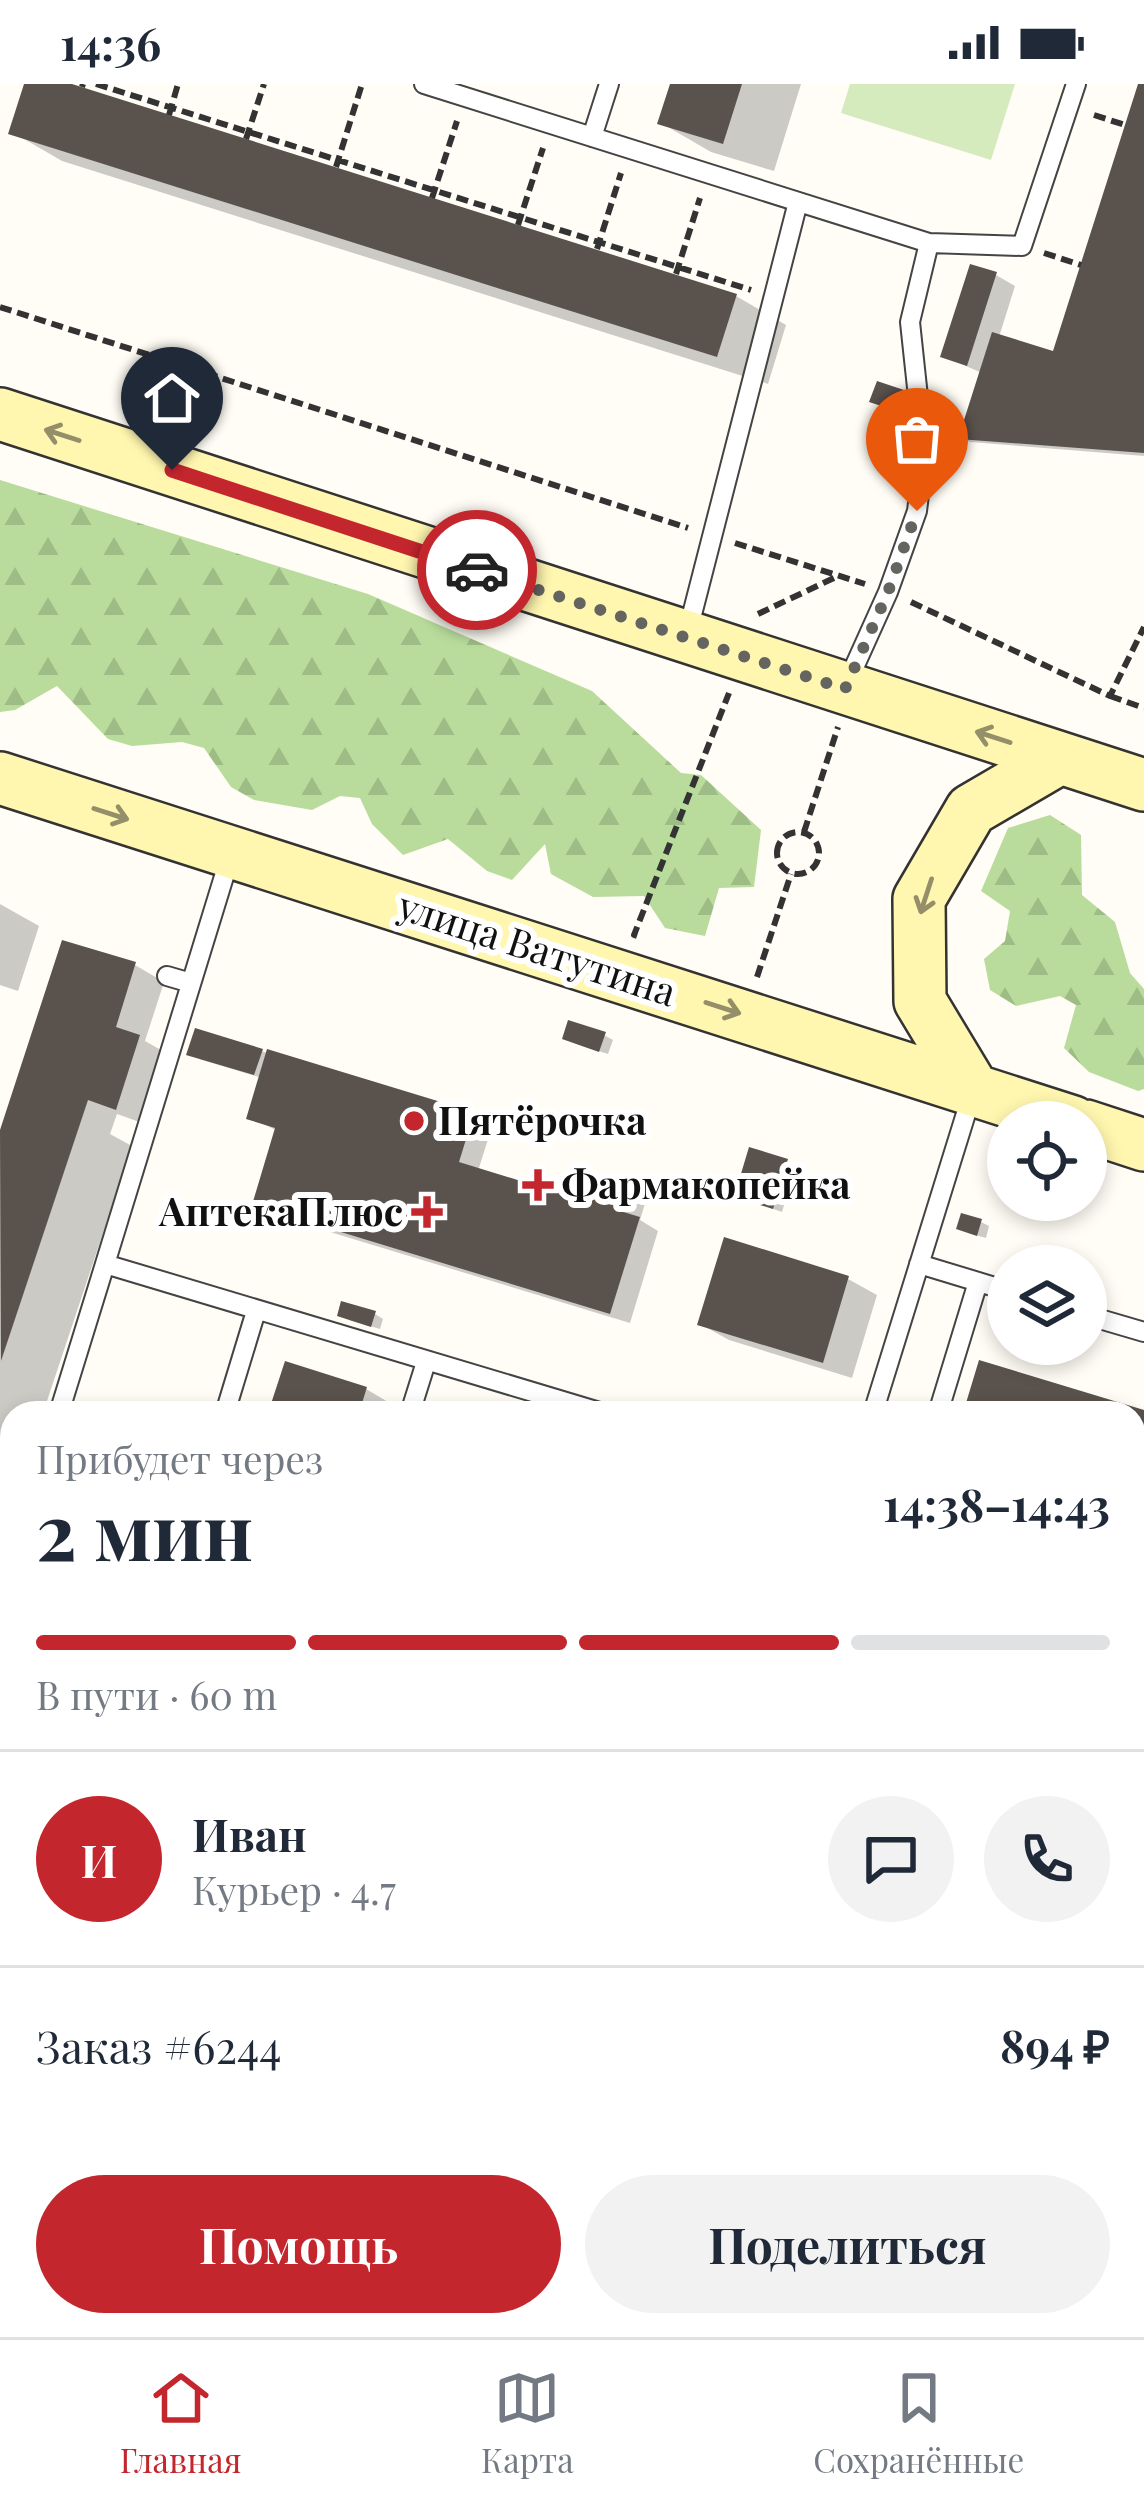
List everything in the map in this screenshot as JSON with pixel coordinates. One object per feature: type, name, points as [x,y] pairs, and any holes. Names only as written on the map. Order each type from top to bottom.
[{"type":"main road","points":[[0,414],[686,638],[843,704],[1060,758],[1144,785]]},
{"type":"main road","points":[[973,1089],[920,1001],[920,898],[970,809],[1060,758]]},
{"type":"main road","name":"улица Ватутина","points":[[0,778],[1009,1101]]},
{"type":"main road","points":[[1107,1133],[1144,1145]]},
{"type":"lane","points":[[424,84],[929,243],[1022,246],[1076,84]]},
{"type":"lane","points":[[592,137],[609,84]]},
{"type":"lane","points":[[686,638],[798,202]]},
{"type":"lane","points":[[843,704],[917,511],[924,453],[910,322],[929,243]]},
{"type":"lane","points":[[63,1401],[231,852]]},
{"type":"lane","points":[[167,976],[191,983]]},
{"type":"lane","points":[[877,1401],[973,1089]]},
{"type":"lane","points":[[105,1264],[561,1401]]},
{"type":"lane","points":[[919,1264],[987,1285]]},
{"type":"lane","points":[[942,1401],[978,1282]]},
{"type":"lane","points":[[229,1401],[256,1311]]},
{"type":"lane","points":[[1107,1321],[1144,1332]]},
{"type":"lane","points":[[414,1401],[426,1362]]},
{"type":"path","points":[[96,84],[247,136],[773,297]]},
{"type":"path","points":[[170,111],[178,84]]},
{"type":"path","points":[[247,136],[264,84]]},
{"type":"path","points":[[337,164],[362,84]]},
{"type":"path","points":[[434,194],[464,97]]},
{"type":"path","points":[[519,221],[550,124]]},
{"type":"path","points":[[598,246],[629,148]]},
{"type":"path","points":[[677,271],[708,173]]},
{"type":"path","points":[[1022,246],[1081,265]]},
{"type":"path","points":[[0,308],[888,592],[1144,708]]},
{"type":"path","points":[[758,614],[839,576]]},
{"type":"path","points":[[1110,696],[1144,627]]},
{"type":"path","points":[[634,935],[733,684]]},
{"type":"path","points":[[804,832],[843,704]]},
{"type":"path","points":[[804,832],[817,842],[818,859],[808,872],[791,874],[778,863],[777,847],[788,834],[804,832]]},
{"type":"path","points":[[760,978],[791,874]]},
{"type":"green space","points":[[850,84],[1015,84],[991,160],[841,113]]},
{"type":"green space","points":[[0,480],[368,594],[592,691],[681,773],[701,775],[761,830],[754,887],[719,888],[705,936],[665,928],[644,896],[593,897],[551,874],[545,844],[512,880],[487,871],[448,839],[403,855],[372,824],[360,798],[340,796],[312,810],[254,800],[231,787],[204,748],[182,742],[132,746],[108,739],[57,686],[15,710],[0,712]]},
{"type":"green space","points":[[1050,815],[1081,835],[1082,895],[1115,922],[1130,973],[1144,989],[1144,1089],[1138,1091],[1089,1072],[1064,1048],[1076,1005],[1060,996],[1016,1006],[990,990],[984,959],[1005,941],[1010,911],[981,891],[1008,828]]},
{"type":"building","points":[[24,84],[72,84],[737,294],[717,357],[8,134]]},
{"type":"building","points":[[670,84],[742,84],[723,144],[657,124]]},
{"type":"building","points":[[1138,84],[1144,84],[1144,453],[958,439],[992,332],[1053,351]]},
{"type":"building","points":[[970,264],[997,272],[967,366],[940,357]]},
{"type":"building","points":[[877,381],[904,390],[897,411],[869,402]]},
{"type":"building","points":[[62,940],[136,962],[116,1027],[140,1035],[116,1110],[88,1100],[1,1361],[0,1130]]},
{"type":"building","points":[[568,1020],[606,1032],[599,1052],[562,1039]]},
{"type":"building","points":[[195,1028],[263,1049],[254,1075],[186,1055]]},
{"type":"building","points":[[267,1049],[454,1106],[451,1116],[471,1123],[459,1162],[576,1198],[585,1170],[629,1183],[620,1211],[640,1217],[610,1314],[252,1205],[275,1128],[246,1119]]},
{"type":"building","points":[[749,1147],[788,1159],[773,1209],[734,1197]]},
{"type":"building","points":[[961,1213],[982,1219],[977,1236],[956,1229]]},
{"type":"building","points":[[724,1237],[849,1276],[823,1363],[697,1325]]},
{"type":"building","points":[[341,1301],[376,1311],[371,1327],[337,1316]]},
{"type":"building","points":[[979,1360],[1114,1401],[967,1401]]},
{"type":"building","points":[[285,1361],[367,1387],[363,1401],[272,1401]]},
{"type":"way so far","points":[[477,570],[845,689],[917,511]]},
{"type":"place","name":"Пятёрочка","points":[[414,1121]]},
{"type":"place","name":"Фармакопейка","points":[[538,1185]]},
{"type":"place","name":"АптекаПлюс","points":[[427,1212]]},
{"type":"route","points":[[172,470],[477,570]]}]
